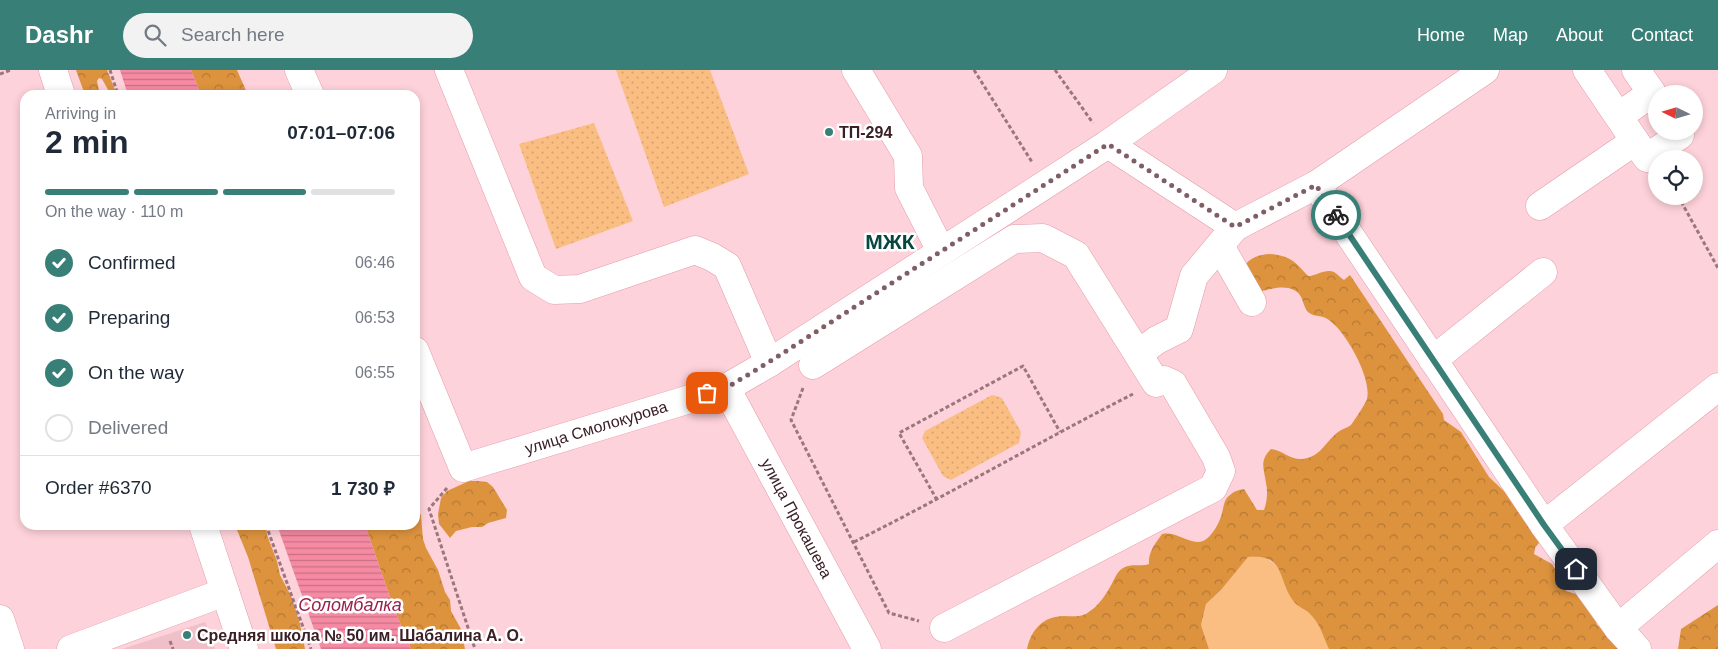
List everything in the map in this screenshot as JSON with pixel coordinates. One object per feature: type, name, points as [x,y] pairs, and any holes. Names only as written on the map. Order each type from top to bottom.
[{"type":"street","points":[[53,70],[59,90]]},
{"type":"street","points":[[299,70],[308,90]]},
{"type":"street","points":[[449,70],[533,277],[554,290],[580,288],[695,250],[727,266],[769,362]]},
{"type":"street","points":[[856,70],[908,156],[909,188],[941,251]]},
{"type":"street","points":[[1138,354],[1157,340],[1178,329],[1194,276],[1228,236],[1316,185],[1485,70]]},
{"type":"street","points":[[1587,70],[1647,158],[1673,140]]},
{"type":"street","points":[[1636,70],[1648,88]]},
{"type":"street","name":"улица Смолокурова","points":[[463,468],[726,388],[1108,144],[1206,72]]},
{"type":"street","points":[[1619,116],[1648,100]]},
{"type":"street","points":[[1540,206],[1635,141]]},
{"type":"street","points":[[1108,144],[1228,236],[1252,302]]},
{"type":"street","points":[[1316,185],[1544,525],[1618,628],[1637,649]]},
{"type":"street","points":[[813,365],[1014,239],[1043,238],[1076,254],[1156,383],[1164,380],[1173,384],[1216,457],[1221,471],[1214,488],[944,628]]},
{"type":"street","points":[[1433,360],[1542,272]]},
{"type":"street","points":[[420,363],[463,468]]},
{"type":"street","points":[[1544,525],[1718,387]]},
{"type":"street","name":"улица Прокашева","points":[[726,388],[867,649]]},
{"type":"street","points":[[205,530],[244,649]]},
{"type":"street","points":[[1618,628],[1718,544]]},
{"type":"street","points":[[71,649],[225,592]]},
{"type":"street","points":[[0,618],[10,649]]},
{"type":"path","points":[[0,74],[11,70]]},
{"type":"path","points":[[110,70],[116,90]]},
{"type":"path","points":[[974,70],[1045,184]]},
{"type":"path","points":[[1055,70],[1108,144]]},
{"type":"path","points":[[1683,205],[1718,268]]},
{"type":"path","points":[[813,365],[791,420],[889,613],[944,628]]},
{"type":"path","points":[[937,500],[899,433],[1023,366],[1060,432]]},
{"type":"path","points":[[854,542],[937,500],[1060,432],[1156,383]]},
{"type":"path","points":[[463,468],[430,509],[475,649]]},
{"type":"path","points":[[268,530],[311,649]]},
{"type":"shaded area","points":[[616,70],[710,70],[749,174],[664,207]]},
{"type":"shaded area","points":[[594,123],[633,221],[556,249],[519,144]]},
{"type":"shaded area","points":[[992,395],[1002,398],[1021,432],[1019,443],[951,480],[943,476],[922,438],[925,431]]},
{"type":"shaded area","points":[[1260,556],[1269,560],[1280,570],[1291,596],[1316,621],[1329,649],[1209,649],[1201,625],[1206,604],[1221,590],[1248,557]]},
{"type":"shaded area","name":"Средняя школа № 50 им. Шабалина А. О.","points":[[205,622],[215,649],[122,649]]},
{"type":"green space","points":[[76,70],[107,70],[115,90],[108,90],[102,79],[99,78],[97,81],[99,90],[83,90]]},
{"type":"green space","points":[[191,70],[237,70],[246,90],[199,90]]},
{"type":"green space","points":[[1269,254],[1292,260],[1308,276],[1331,271],[1344,280],[1350,275],[1443,414],[1444,420],[1461,432],[1489,477],[1525,511],[1545,535],[1535,548],[1534,554],[1552,564],[1562,586],[1566,591],[1579,595],[1594,614],[1597,625],[1634,649],[1329,649],[1316,621],[1308,612],[1298,606],[1289,595],[1275,564],[1260,557],[1248,557],[1221,590],[1206,604],[1201,625],[1209,649],[1027,649],[1035,630],[1044,621],[1050,618],[1084,615],[1101,600],[1121,570],[1129,566],[1149,564],[1151,552],[1162,534],[1173,535],[1193,542],[1203,541],[1212,533],[1217,525],[1226,499],[1233,493],[1244,489],[1257,510],[1264,510],[1267,486],[1264,461],[1267,453],[1271,449],[1298,459],[1315,455],[1333,436],[1351,425],[1362,408],[1367,399],[1366,379],[1350,345],[1336,326],[1327,318],[1308,312],[1300,295],[1289,288],[1253,293],[1244,266],[1255,257]]},
{"type":"green space","points":[[469,481],[487,482],[493,487],[507,510],[506,518],[488,523],[482,527],[472,527],[456,531],[450,538],[439,524],[438,514],[441,498],[447,491]]},
{"type":"green space","points":[[420,514],[423,539],[450,600],[451,611],[461,629],[465,649],[411,649],[393,606],[367,530],[420,530]]},
{"type":"green space","points":[[237,530],[266,530],[280,575],[292,598],[305,649],[276,649],[248,557]]},
{"type":"green space","points":[[1718,605],[1718,649],[1678,649],[1681,629]]},
{"type":"water","points":[[120,70],[191,70],[199,90],[126,90]]},
{"type":"water","name":"Соломбалка","points":[[279,530],[367,530],[393,606],[411,649],[321,649]]},
{"type":"way so far","points":[[707,393],[726,388],[769,362],[1108,144],[1235,227],[1316,185],[1336,215]]},
{"type":"place","name":"ТП-294","points":[[829,132]]},
{"type":"place","name":"Средняя школа № 50 им. Шабалина А. О.","points":[[187,635]]},
{"type":"district","name":"МЖК","points":[[890,242]]},
{"type":"route","points":[[1336,215],[1544,525],[1576,569]]}]
